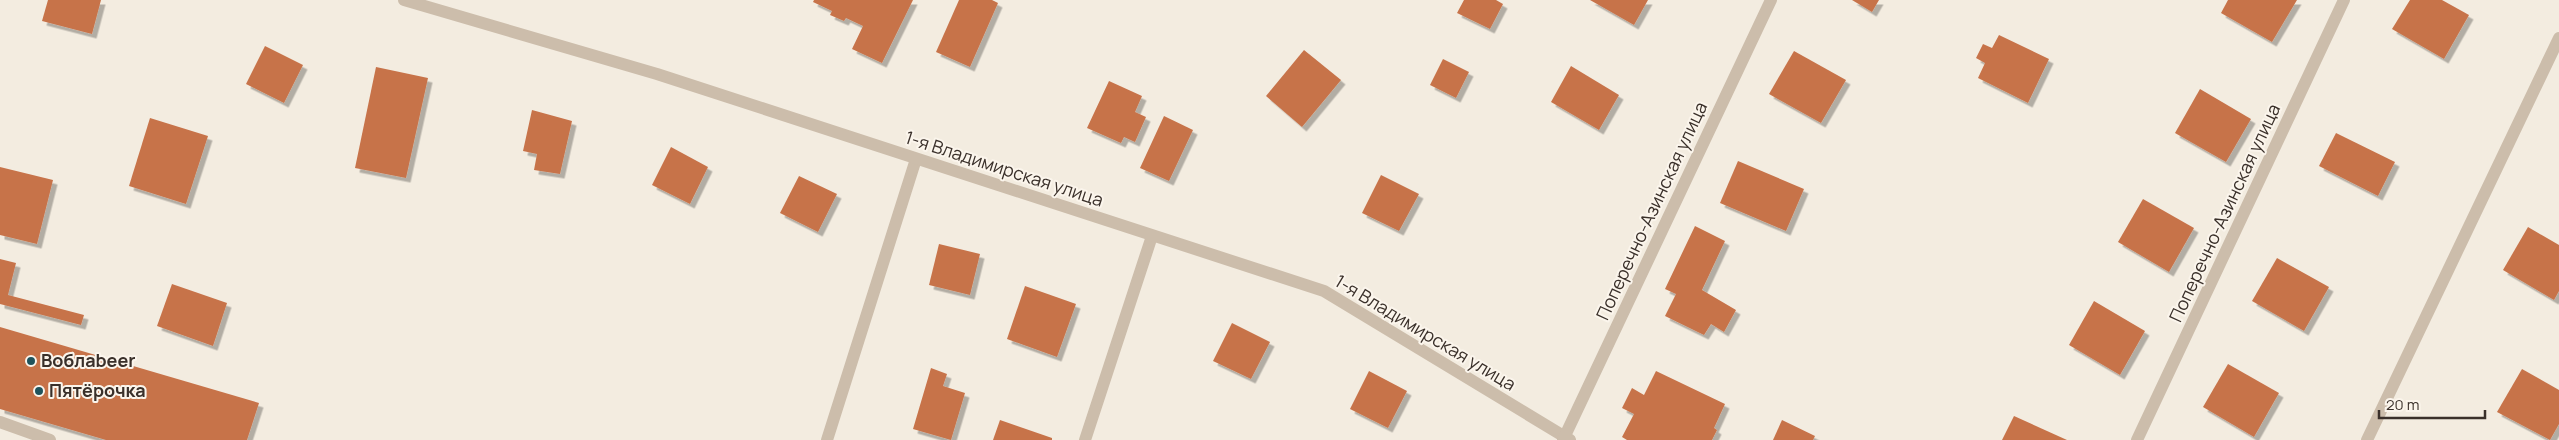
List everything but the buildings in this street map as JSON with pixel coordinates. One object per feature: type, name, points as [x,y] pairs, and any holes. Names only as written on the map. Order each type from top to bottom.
[{"type":"street","name":"1-я Владимирская улица","points":[[404,0],[647,72],[1324,291],[1566,439]]},
{"type":"street","name":"Поперечно-Азинская улица","points":[[1566,439],[1771,0]]},
{"type":"street","name":"Поперечно-Азинская улица","points":[[2137,440],[2344,0]]},
{"type":"street","points":[[2368,440],[2559,38]]},
{"type":"street","points":[[827,440],[916,159]]},
{"type":"street","points":[[1085,440],[1152,236]]},
{"type":"street","points":[[0,422],[50,440]]},
{"type":"place","name":"Воблаbeer","points":[[31,361]]},
{"type":"place","name":"Пятёрочка","points":[[39,391]]}]
